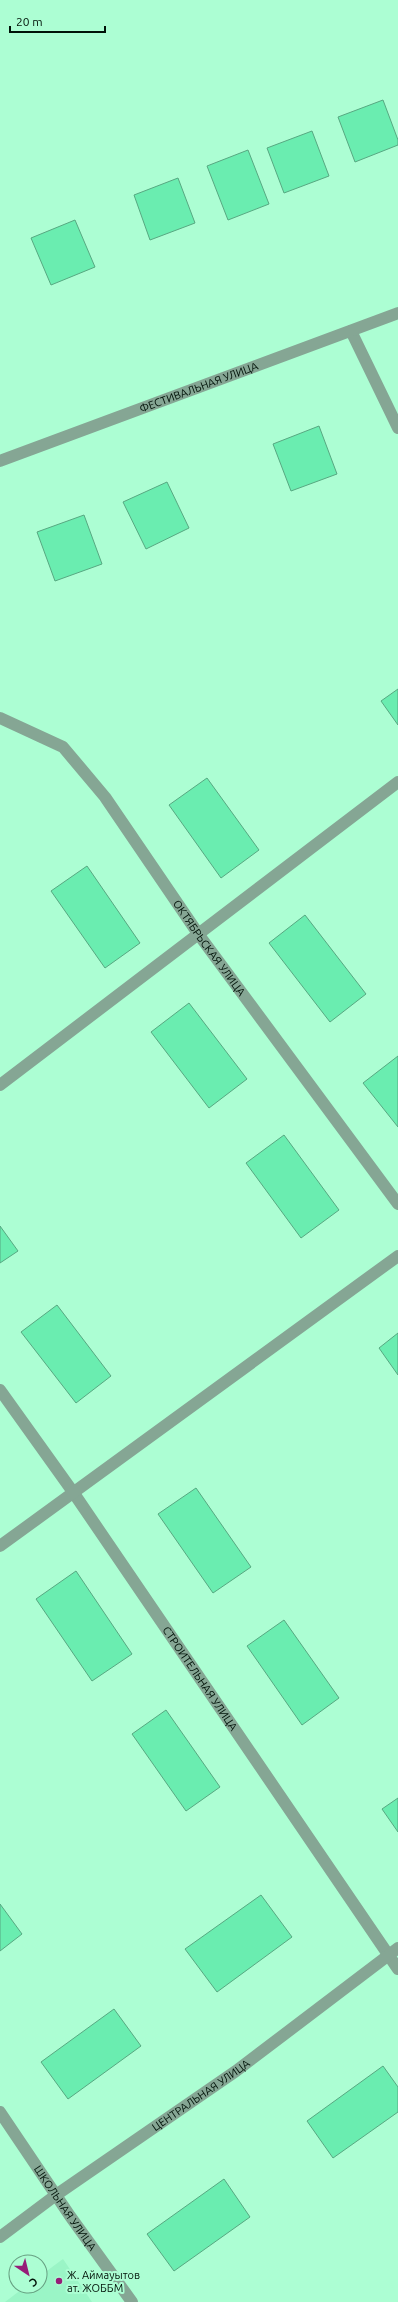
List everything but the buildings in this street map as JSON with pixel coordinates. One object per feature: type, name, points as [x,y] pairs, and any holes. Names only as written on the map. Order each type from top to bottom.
[{"type":"street","name":"ФЕСТИВАЛЬНАЯ УЛИЦА","points":[[0,461],[398,313]]},
{"type":"street","points":[[351,331],[398,428]]},
{"type":"street","name":"ОКТЯБРЬСКАЯ УЛИЦА","points":[[0,718],[63,747],[105,797],[199,935],[398,1204]]},
{"type":"street","points":[[0,1085],[398,782]]},
{"type":"street","points":[[0,1546],[398,1256]]},
{"type":"street","name":"СТРОИТЕЛЬНАЯ УЛИЦА","points":[[0,1390],[73,1492],[398,1969]]},
{"type":"street","name":"ЦЕНТРАЛЬНАЯ УЛИЦА","points":[[0,2237],[56,2195],[236,2071],[398,1948]]},
{"type":"street","name":"ШКОЛЬНАЯ УЛИЦА","points":[[0,2112],[56,2195],[132,2302]]},
{"type":"shaded area","name":"Ж. Аймауытов ат. ЖОББМ","points":[[63,2259],[92,2302],[5,2302],[16,2294],[48,2294],[48,2270]]},
{"type":"place","name":"Ж. Аймауытов ат. ЖОББМ","points":[[59,2281]]}]
